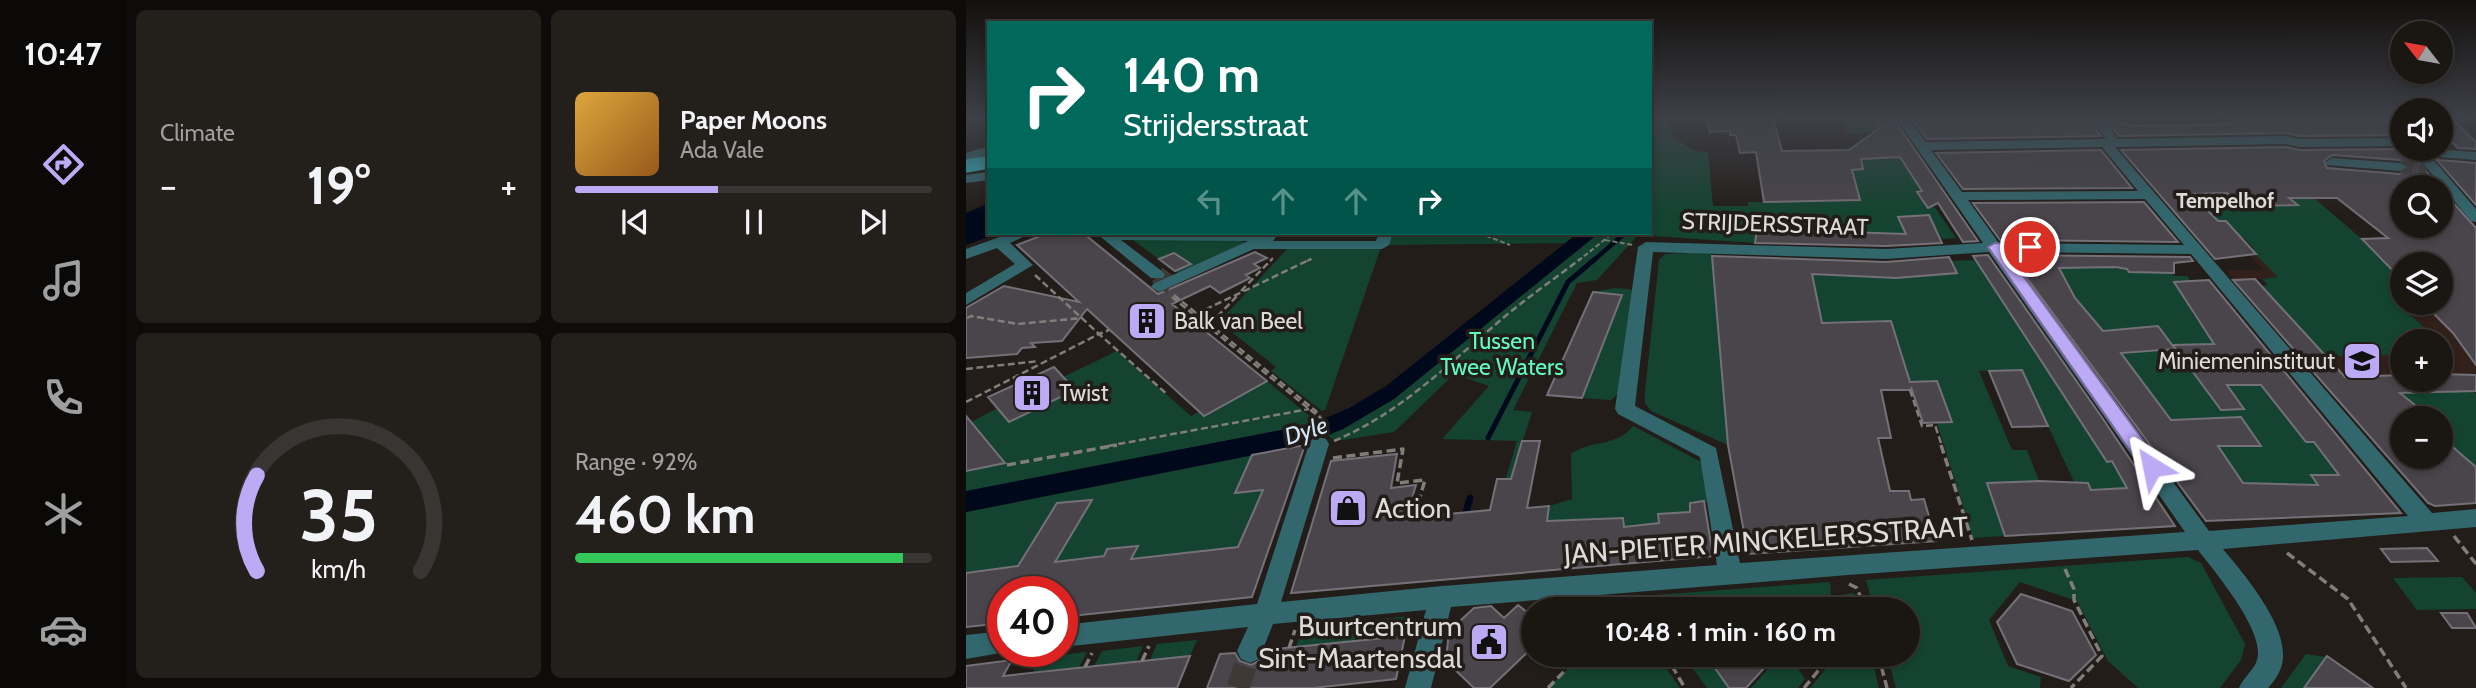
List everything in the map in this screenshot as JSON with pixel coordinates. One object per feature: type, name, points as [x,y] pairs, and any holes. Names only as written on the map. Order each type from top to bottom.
[{"type":"main road","points":[[966,158],[987,156]]},
{"type":"main road","points":[[966,166],[987,162]]},
{"type":"street","points":[[1926,150],[2202,539],[2228,570],[2269,640],[2271,648],[2269,666],[2252,688]]},
{"type":"street","points":[[2115,150],[2147,195],[2426,522]]},
{"type":"street","points":[[966,158],[987,151]]},
{"type":"street","points":[[2453,155],[2476,156]]},
{"type":"street","points":[[2426,161],[2431,170],[2476,218]]},
{"type":"street","points":[[2332,162],[2400,167]]},
{"type":"street","points":[[966,179],[987,176]]},
{"type":"street","points":[[1959,196],[2147,195]]},
{"type":"street","points":[[966,254],[1019,235]]},
{"type":"street","points":[[1106,235],[1159,282],[1250,246],[1278,238]]},
{"type":"street","points":[[1119,235],[1278,238],[1342,245],[1384,239]]},
{"type":"street","points":[[966,300],[1025,265],[1000,242]]},
{"type":"street","name":"STRIJDERSSTRAAT","points":[[1730,572],[1709,453],[1625,409],[1646,247],[1886,254],[1995,247],[2196,250]]},
{"type":"street","points":[[1250,651],[1325,451]]},
{"type":"street","name":"JAN-PIETER MINCKELERSSTRAAT","points":[[1078,634],[1442,596],[1730,572],[1839,567],[2202,539],[2323,533],[2476,518]]},
{"type":"street","points":[[1418,688],[1442,596]]},
{"type":"street","points":[[966,647],[987,645]]},
{"type":"path","points":[[1484,235],[1510,245]]},
{"type":"path","points":[[1325,451],[1415,397],[1495,325],[1611,235]]},
{"type":"path","points":[[1210,324],[1238,294],[1278,238]]},
{"type":"path","points":[[1605,240],[1630,244]]},
{"type":"path","points":[[1196,314],[1342,245]]},
{"type":"path","points":[[1025,265],[1168,395]]},
{"type":"path","points":[[1159,282],[1316,411],[1322,420],[1196,314]]},
{"type":"path","points":[[1169,302],[1177,299]]},
{"type":"path","points":[[967,318],[971,316],[1017,324],[1082,318]]},
{"type":"path","points":[[966,402],[1044,360],[1109,330]]},
{"type":"path","points":[[1238,358],[1243,355]]},
{"type":"path","points":[[966,369],[1044,360]]},
{"type":"path","points":[[1910,390],[1922,426],[1935,425],[1972,540]]},
{"type":"path","points":[[1007,465],[1309,409]]},
{"type":"path","points":[[1325,451],[1403,449],[1397,482],[1425,480],[1414,517]]},
{"type":"path","points":[[1412,496],[1420,496]]},
{"type":"path","points":[[2452,535],[2476,564]]},
{"type":"path","points":[[2278,546],[2348,599],[2406,688]]},
{"type":"path","points":[[2062,563],[2074,589],[2074,600],[2102,656],[2071,688]]},
{"type":"path","points":[[1839,567],[1840,579],[1857,588],[1860,597]]},
{"type":"path","points":[[1360,640],[1366,619]]},
{"type":"path","points":[[1289,648],[1296,627]]},
{"type":"path","points":[[1142,661],[1150,643]]},
{"type":"path","points":[[1085,667],[1094,650]]},
{"type":"path","points":[[1548,688],[1568,667]]},
{"type":"path","points":[[1673,667],[1685,688]]},
{"type":"path","points":[[1804,688],[1821,667]]},
{"type":"path","points":[[1882,667],[1888,688]]},
{"type":"shaded area","name":"Miniemeninstituut","points":[[2365,242],[2390,268],[2390,315],[2436,315],[2449,329],[2390,329],[2390,392],[2453,392],[2453,333],[2476,334],[2476,482],[2453,462],[2453,406],[2390,406],[2390,430],[2317,356],[2351,355],[2279,278],[2234,280],[2226,270],[2263,270],[2249,255]]},
{"type":"green space","points":[[1652,150],[1708,152],[1713,206],[1748,206],[1748,202],[1859,201],[1848,150],[1893,150],[1956,238],[1942,239],[1937,229],[1925,230],[1927,237],[1757,229],[1755,243],[1638,235],[1652,235]]},
{"type":"green space","points":[[2258,170],[2324,198],[2315,199],[2362,239],[2390,268],[2390,315],[2410,315],[2426,329],[2390,329],[2390,355],[2326,356],[2262,286],[2268,285],[2262,279],[2278,277],[2251,250],[2254,249],[2244,238],[2234,238],[2236,232],[2231,226],[2218,221],[2186,190],[2209,194],[2219,184],[2239,206],[2297,205]]},
{"type":"green space","points":[[1388,235],[1575,235],[1565,243],[1384,245]]},
{"type":"green space","name":"Tussen Twee Waters","points":[[1597,235],[1638,235],[1597,280],[1577,283],[1513,410],[1532,412],[1515,466],[1519,478],[1497,479],[1490,510],[1456,513],[1489,509],[1497,478],[1506,478],[1517,441],[1442,439],[1489,386],[1454,374],[1394,432],[1336,441],[1327,435],[1343,429],[1394,399]]},
{"type":"green space","points":[[1130,238],[1242,241],[1245,243],[1178,273]]},
{"type":"green space","points":[[1381,247],[1325,410],[1322,411],[1271,371],[1276,367],[1219,322],[1288,248]]},
{"type":"green space","points":[[1711,252],[1713,269],[1976,260],[2107,461],[2112,461],[2127,488],[2091,490],[2088,483],[2075,484],[2022,370],[1979,371],[2012,450],[2027,450],[2039,481],[1987,483],[2005,536],[1973,538],[1937,423],[1952,422],[1937,381],[1910,382],[1822,323],[1814,288],[1716,292],[1728,445],[1651,411],[1645,403],[1645,392],[1659,260],[1665,254]]},
{"type":"green space","points":[[2049,258],[2066,268],[2113,264],[2116,269],[2127,269],[2129,272],[2168,268],[2174,276],[2187,276],[2192,283],[2197,312],[2192,313],[2214,344],[2173,345],[2158,327],[2114,345],[2061,282],[2066,281],[2062,274],[2046,274]]},
{"type":"green space","points":[[1614,288],[1634,292],[1621,391],[1611,400],[1582,398],[1622,295],[1593,292]]},
{"type":"green space","points":[[2176,349],[2221,410],[2244,408],[2227,385],[2262,385],[2314,442],[2341,477],[2312,475],[2317,485],[2243,483],[2217,446],[2261,445],[2241,417],[2171,420],[2121,353]]},
{"type":"green space","points":[[1117,351],[1191,416],[1199,412],[1204,416],[1267,381],[1313,419],[1312,424],[966,491],[966,471],[1005,463],[971,422],[998,408],[1010,422],[1074,390],[1063,377]]},
{"type":"green space","points":[[2473,391],[2476,394],[2476,467],[2453,447],[2453,406],[2416,406],[2400,393]]},
{"type":"green space","points":[[1633,426],[1705,464],[1712,501],[1690,503],[1691,520],[1675,521],[1674,513],[1658,514],[1659,524],[1624,527],[1623,518],[1547,521],[1549,506],[1572,499],[1571,454],[1587,446],[1619,438]]},
{"type":"green space","points":[[1252,455],[1236,492],[1263,490],[1240,546],[1132,559],[1137,546],[1107,549],[1098,567],[1055,562],[1091,500],[1058,503],[1011,576],[1003,576],[999,569],[966,573],[966,512]]},
{"type":"green space","points":[[2188,557],[2201,563],[2245,644],[2241,660],[2220,688],[2138,688],[2108,661],[2077,601],[2020,582],[1989,620],[2008,666],[2041,677],[2040,688],[1896,688],[1890,667],[1920,667],[1920,597],[1871,597],[1866,580]]},
{"type":"green space","points":[[2462,577],[2476,593],[2476,609],[2417,610],[2393,578]]},
{"type":"green space","points":[[1830,582],[1831,595],[1802,597],[1641,596]]},
{"type":"green space","points":[[1854,593],[1855,597],[1831,597]]},
{"type":"green space","points":[[1409,616],[1405,636],[1367,639],[1372,620]]},
{"type":"green space","points":[[1360,622],[1354,641],[1296,647],[1302,628]]},
{"type":"green space","points":[[1197,640],[1190,656],[1150,660],[1157,644]]},
{"type":"green space","points":[[1143,646],[1136,662],[1094,666],[1102,651]]},
{"type":"green space","points":[[1087,652],[1079,667],[1033,672],[1036,667],[1078,667],[1078,653]]},
{"type":"green space","points":[[2306,654],[2327,657],[2304,688],[2281,688]]},
{"type":"green space","points":[[1570,667],[1665,667],[1680,688],[1548,688]]},
{"type":"green space","points":[[1692,667],[1714,667],[1729,688],[1707,688]]},
{"type":"green space","points":[[1770,667],[1797,667],[1805,679],[1798,688],[1751,688]]},
{"type":"green space","points":[[1827,667],[1874,667],[1879,688],[1810,688]]},
{"type":"water","points":[[987,204],[987,235],[994,235],[966,245],[966,213]]},
{"type":"water","name":"Dyle","points":[[1575,235],[1597,235],[1394,399],[1343,429],[1305,445],[966,512],[966,491],[1312,424],[1349,408],[1386,386]]},
{"type":"building","points":[[1739,150],[1915,150],[1978,241],[1963,242],[1938,203],[1928,208],[1917,192],[1922,191],[1900,157],[1861,159],[1863,169],[1852,170],[1860,200],[1764,202],[1756,152],[1740,153]]},
{"type":"building","points":[[2101,150],[2132,188],[1963,189],[1936,153]]},
{"type":"building","points":[[2121,150],[2390,150],[2390,159],[2332,155],[2324,161],[2327,168],[2400,174],[2409,168],[2401,161],[2418,161],[2429,175],[2390,175],[2390,238],[2453,238],[2453,202],[2476,228],[2476,365],[2453,333],[2453,329],[2449,329],[2435,315],[2453,315],[2453,252],[2390,252],[2390,268],[2362,239],[2388,238],[2337,198],[2289,198],[2298,205],[2239,206],[2227,193],[2191,194],[2218,221],[2226,221],[2256,254],[2215,259]]},
{"type":"building","points":[[2438,161],[2476,163],[2476,205],[2453,179],[2453,175],[2450,175]]},
{"type":"building","points":[[2144,202],[2178,242],[2000,240],[1973,203]]},
{"type":"building","points":[[1929,215],[1942,243],[1886,246],[1755,243],[1757,229],[1906,234],[1898,217]]},
{"type":"building","name":"Balk van Beel","points":[[1043,235],[1085,235],[1158,294],[1255,252],[1267,258],[1254,264],[1260,268],[1246,275],[1250,278],[1220,293],[1210,286],[1172,304],[1267,381],[1204,416],[1087,309],[1062,341],[1031,343],[1035,347],[1022,348],[1017,354],[966,358],[966,308],[1004,286],[1079,302],[1017,245]]},
{"type":"building","points":[[1174,253],[1191,264],[1175,271],[1159,259]]},
{"type":"building","points":[[1988,255],[2175,526],[2005,536],[1987,483],[2039,481],[2088,483],[2091,490],[2127,488],[2112,461],[2107,462],[1973,256]]},
{"type":"building","points":[[2010,255],[2190,257],[2193,261],[2174,263],[2174,273],[2129,272],[2127,269],[2115,267],[2059,268],[2075,298],[2103,331],[2158,326],[2175,349],[2121,353],[2171,420],[2241,417],[2261,446],[2218,446],[2243,483],[2318,485],[2311,475],[2339,475],[2314,442],[2306,442],[2261,385],[2227,385],[2244,409],[2221,410],[2173,345],[2214,344],[2174,282],[2209,280],[2401,513],[2206,521]]},
{"type":"building","points":[[1712,256],[1886,262],[1949,257],[1957,273],[1896,278],[1812,274],[1822,323],[1891,321],[1910,382],[1937,381],[1952,422],[1923,423],[1912,390],[1881,390],[1891,438],[1878,438],[1890,491],[1909,491],[1911,500],[1924,499],[1936,541],[1748,554],[1728,445]]},
{"type":"building","points":[[2255,279],[2345,377],[2390,375],[2390,392],[2438,392],[2400,393],[2416,406],[2390,406],[2390,460],[2233,280]]},
{"type":"building","points":[[1593,292],[1622,295],[1582,398],[1547,395]]},
{"type":"building","name":"Twist","points":[[1054,367],[1075,390],[1009,422],[988,397]]},
{"type":"building","points":[[2022,370],[2048,426],[2012,427],[1989,371]]},
{"type":"building","points":[[2453,374],[2476,375],[2476,391],[2453,392]]},
{"type":"building","points":[[966,416],[1005,463],[966,471]]},
{"type":"building","points":[[1522,441],[1540,441],[1527,508],[1549,506],[1547,521],[1623,518],[1624,527],[1659,523],[1658,514],[1690,512],[1690,503],[1704,501],[1713,556],[1291,593],[1331,461],[1397,454],[1391,488],[1416,485],[1406,518],[1490,510],[1497,479],[1511,479]]},
{"type":"building","points":[[1305,445],[1252,597],[1078,615],[1078,576],[987,576],[987,625],[966,627],[966,573],[1018,566],[1057,503],[1092,500],[1055,562],[1104,556],[1107,549],[1138,546],[1131,559],[1238,547],[1263,490],[1235,493],[1252,455]]},
{"type":"building","points":[[2453,447],[2476,467],[2476,503],[2435,506],[2428,503],[2398,469],[2453,469]]},
{"type":"building","points":[[2427,548],[2438,561],[2391,562],[2381,549]]},
{"type":"building","points":[[2021,594],[2072,611],[2096,655],[2069,681],[2017,664],[1997,622]]},
{"type":"building","name":"Buurtcentrum Sint-Maartensdal","points":[[1518,605],[1521,607],[1521,658],[1490,688],[1474,688],[1450,665],[1455,659],[1447,650],[1449,631],[1474,608],[1491,606],[1504,618]]},
{"type":"building","points":[[2441,613],[2467,613],[2476,628],[2452,628]]},
{"type":"building","points":[[1405,636],[1396,679],[1313,688],[1207,688],[1220,654],[1235,653],[1240,661],[1251,665],[1261,660],[1266,650]]},
{"type":"building","points":[[1190,656],[1177,688],[966,688],[966,666],[987,663],[987,667],[1008,667],[1003,676]]},
{"type":"building","points":[[2327,656],[2373,688],[2304,688]]},
{"type":"building","points":[[1714,667],[1765,667],[1746,688],[1729,688]]},
{"type":"waterway","points":[[1593,261],[1623,235]]},
{"type":"waterway","points":[[1488,438],[1568,282],[1595,259]]},
{"type":"waterway","points":[[1464,519],[1470,498]]},
{"type":"tunnel","points":[[2400,167],[2427,169]]},
{"type":"tunnel","points":[[1157,275],[1175,288]]},
{"type":"tunnel","points":[[1238,688],[1250,651]]},
{"type":"place","name":"Balk van Beel","points":[[1147,321]]},
{"type":"place","name":"Miniemeninstituut","points":[[2362,361]]},
{"type":"place","name":"Twist","points":[[1032,393]]},
{"type":"place","name":"Action","points":[[1348,508]]},
{"type":"place","name":"Buurtcentrum Sint-Maartensdal","points":[[1489,642]]},
{"type":"district","name":"Tempelhof","points":[[2225,201]]},
{"type":"route","points":[[2030,247],[1995,247],[2152,467]]}]
